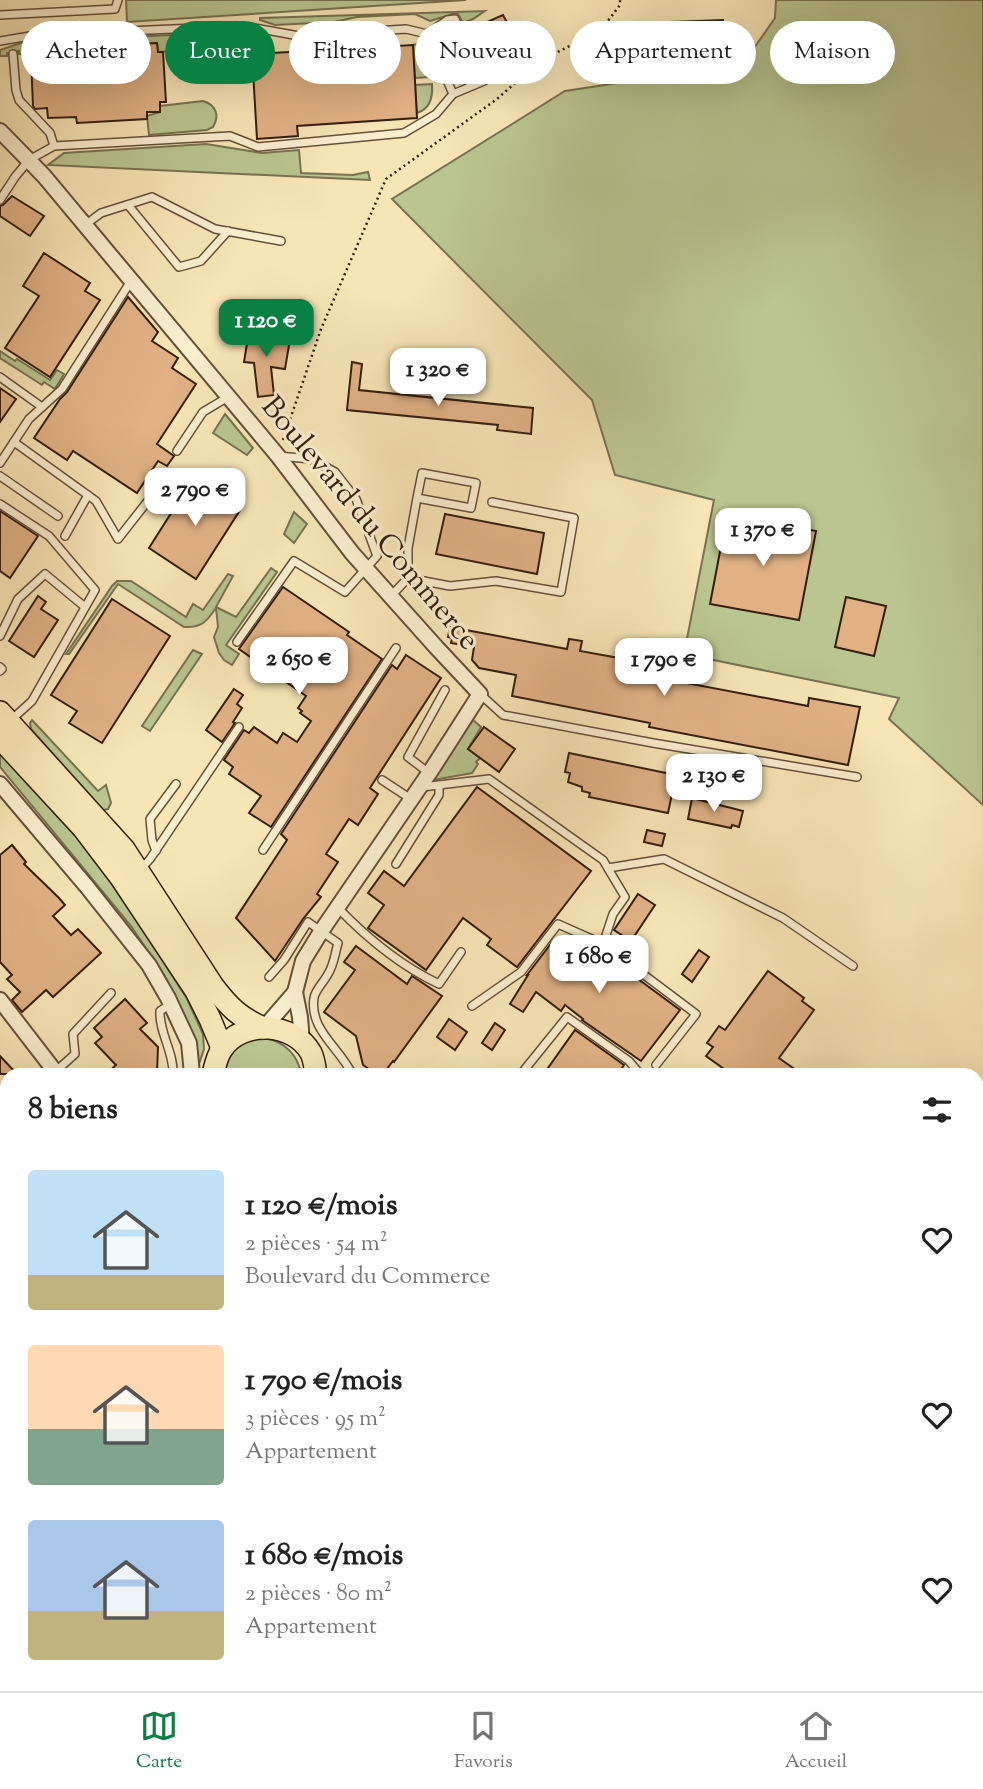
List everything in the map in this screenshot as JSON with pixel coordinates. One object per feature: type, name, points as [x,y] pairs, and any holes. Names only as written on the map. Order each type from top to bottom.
[{"type":"main road","points":[[3,724],[124,849],[213,986],[230,1007],[250,1022],[264,1028]]},
{"type":"main road","points":[[3,724],[121,878],[195,991],[222,1048]]},
{"type":"main road","points":[[215,1068],[222,1048],[233,1038],[245,1031],[264,1028],[278,1029],[302,1042],[311,1053],[315,1068]]},
{"type":"street","name":"Boulevard du Commerce","points":[[0,131],[44,176],[278,456],[352,554],[480,694]]},
{"type":"street","points":[[302,1042],[295,992],[303,961],[415,793],[434,779],[480,694]]},
{"type":"street","points":[[0,784],[149,965],[189,1043],[191,1068]]},
{"type":"street","points":[[264,1028],[295,992]]},
{"type":"street","points":[[0,1000],[52,1068]]},
{"type":"lane","points":[[0,15],[115,9],[118,0]]},
{"type":"lane","points":[[0,41],[36,35],[229,27],[250,27],[299,36],[407,29],[415,31]]},
{"type":"lane","points":[[13,54],[19,100],[50,133],[54,146]]},
{"type":"lane","points":[[449,84],[453,94]]},
{"type":"lane","points":[[0,200],[29,160],[54,146],[230,135],[258,147],[404,133],[436,114],[453,94],[477,84]]},
{"type":"lane","points":[[85,225],[101,213],[152,197],[215,229],[281,241]]},
{"type":"lane","points":[[128,205],[179,267],[201,261],[228,231]]},
{"type":"lane","points":[[0,463],[29,419],[62,388],[131,281]]},
{"type":"lane","points":[[0,377],[42,407]]},
{"type":"lane","points":[[177,451],[203,412],[228,397]]},
{"type":"lane","points":[[14,442],[96,500],[118,539],[169,474]]},
{"type":"lane","points":[[237,642],[294,561],[345,592],[377,556],[356,499],[335,472],[312,459],[278,456]]},
{"type":"lane","points":[[391,597],[408,578],[408,548],[417,498],[422,473],[476,483],[471,508],[417,498]]},
{"type":"lane","points":[[0,476],[58,516]]},
{"type":"lane","points":[[65,536],[88,495]]},
{"type":"lane","points":[[408,578],[450,586],[496,581],[561,592],[574,518],[492,502]]},
{"type":"lane","points":[[0,504],[49,536],[95,590],[32,701],[3,724]]},
{"type":"lane","points":[[0,636],[18,599],[45,574],[85,607]]},
{"type":"lane","points":[[263,850],[396,648]]},
{"type":"lane","points":[[396,864],[439,795],[434,779],[408,757],[445,690]]},
{"type":"lane","points":[[480,694],[503,715],[857,778]]},
{"type":"lane","points":[[138,872],[156,851],[239,726]]},
{"type":"lane","points":[[434,779],[489,779],[603,860],[625,897],[613,914],[603,944]]},
{"type":"lane","points":[[382,780],[415,793]]},
{"type":"lane","points":[[156,851],[150,819],[176,784]]},
{"type":"lane","points":[[608,868],[664,859],[783,918],[853,966]]},
{"type":"lane","points":[[338,907],[363,933],[420,975],[439,984],[461,952]]},
{"type":"lane","points":[[269,977],[284,960],[308,922],[338,943],[330,972],[314,996],[315,1020],[349,1068]]},
{"type":"lane","points":[[472,1006],[521,972],[558,924],[603,944],[696,1014],[656,1065]]},
{"type":"lane","points":[[61,1068],[75,1054],[72,1034],[111,993]]},
{"type":"lane","points":[[171,1004],[160,1011],[159,1019],[174,1068]]},
{"type":"lane","points":[[526,1068],[567,1017],[635,1068]]},
{"type":"path","points":[[278,456],[321,329],[386,179],[497,99],[540,61],[601,30],[620,5],[620,0]]},
{"type":"green space","points":[[126,0],[466,0],[142,21],[127,21]]},
{"type":"green space","points":[[776,0],[983,0],[983,805],[889,719],[899,698],[684,654],[714,500],[615,475],[592,400],[392,199],[565,91],[611,84],[756,84],[756,45],[770,25],[770,84],[895,84],[895,21],[773,21]]},
{"type":"green space","points":[[485,11],[468,21],[462,21],[456,13],[430,21],[415,14],[357,17],[339,21],[289,21],[289,24],[275,25],[275,21],[263,21],[260,18]]},
{"type":"green space","points":[[165,35],[165,52],[158,52],[157,43],[151,43],[151,36]]},
{"type":"green space","points":[[21,43],[21,54],[19,51],[0,56],[0,50]]},
{"type":"green space","points":[[415,44],[415,78],[413,45]]},
{"type":"green space","points":[[432,84],[430,102],[425,109],[417,113],[415,85]]},
{"type":"green space","points":[[203,101],[215,111],[213,127],[207,130],[149,135],[147,116],[160,112],[160,106]]},
{"type":"green space","points":[[206,144],[262,153],[299,150],[301,173],[353,175],[368,172],[370,180],[48,165],[64,153]]},
{"type":"green space","points":[[0,351],[50,380],[57,370],[64,374],[55,389],[44,382],[42,385],[0,358]]},
{"type":"green space","points":[[225,414],[253,448],[247,455],[213,433]]},
{"type":"green space","points":[[294,512],[307,524],[294,543],[284,534]]},
{"type":"green space","points":[[271,568],[277,572],[226,645],[239,654],[232,665],[219,653],[214,637],[218,627],[216,608],[203,623],[184,627],[118,584],[69,654],[66,654],[117,581],[131,581],[186,617],[193,604],[203,610],[228,574],[233,576],[216,607],[236,617]]},
{"type":"green space","points":[[193,650],[202,654],[150,731],[142,726]]},
{"type":"green space","points":[[32,720],[98,791],[106,785],[111,803],[108,809],[103,810],[31,729]]},
{"type":"green space","points":[[473,720],[481,727],[468,749],[480,758],[476,762],[478,764],[472,773],[434,780],[432,778]]},
{"type":"green space","points":[[0,751],[87,848],[186,997],[203,1034],[204,1049],[198,1067],[179,1004],[164,975],[131,926],[0,767]]},
{"type":"green space","points":[[265,1038],[279,1043],[294,1055],[299,1068],[224,1068],[236,1048]]},
{"type":"building","points":[[503,15],[506,21],[489,21]]},
{"type":"building","points":[[151,43],[157,43],[158,52],[163,52],[166,102],[160,102],[160,112],[147,112],[147,119],[77,123],[76,117],[48,118],[47,108],[35,109],[33,106],[32,84],[151,84]]},
{"type":"building","points":[[413,45],[417,118],[297,126],[298,136],[257,139],[254,84],[275,84],[275,53],[289,52],[289,84],[401,84],[401,46]]},
{"type":"building","points":[[12,196],[44,216],[30,236],[0,216],[0,206]]},
{"type":"building","points":[[44,253],[90,283],[85,291],[100,300],[50,377],[5,348],[39,296],[23,286]]},
{"type":"building","points":[[128,297],[158,332],[152,341],[178,358],[172,368],[196,384],[157,444],[174,456],[167,466],[158,461],[137,493],[73,451],[67,460],[34,438]]},
{"type":"building","points":[[249,331],[290,339],[285,369],[271,367],[274,395],[258,397],[254,363],[244,362]]},
{"type":"building","points":[[352,362],[362,364],[359,390],[533,408],[531,434],[497,430],[498,425],[347,410]]},
{"type":"building","points":[[0,388],[16,399],[0,422]]},
{"type":"building","points":[[194,477],[242,507],[196,579],[149,548]]},
{"type":"building","points":[[0,511],[38,536],[10,578],[0,571]]},
{"type":"building","points":[[445,514],[544,533],[537,574],[436,554]]},
{"type":"building","points":[[727,515],[816,531],[799,620],[710,604]]},
{"type":"building","points":[[283,587],[349,632],[347,635],[382,659],[271,827],[249,813],[261,796],[229,774],[233,767],[224,760],[244,730],[249,733],[254,727],[277,743],[283,733],[297,742],[311,721],[300,713],[302,711],[298,708],[306,696],[239,649]]},
{"type":"building","points":[[38,596],[46,602],[41,609],[58,620],[34,657],[9,641]]},
{"type":"building","points":[[846,597],[886,606],[874,656],[835,647]]},
{"type":"building","points":[[112,599],[170,636],[102,743],[69,723],[77,711],[51,695]]},
{"type":"building","points":[[450,627],[567,649],[569,639],[582,641],[580,651],[647,663],[649,653],[664,656],[660,678],[808,706],[809,698],[860,707],[848,765],[649,727],[650,723],[512,696],[516,675],[479,668],[472,660],[474,647],[451,643],[452,638],[448,637]]},
{"type":"building","points":[[406,655],[441,678],[370,788],[378,794],[358,825],[349,819],[326,854],[338,862],[317,894],[321,897],[275,961],[236,918],[287,840],[281,834],[392,665],[397,669]]},
{"type":"building","points":[[234,689],[243,695],[237,704],[242,708],[222,742],[206,730]]},
{"type":"building","points":[[484,727],[515,749],[499,772],[468,749]]},
{"type":"building","points":[[569,753],[676,775],[668,813],[589,797],[590,793],[582,791],[582,787],[568,782],[570,773],[565,772]]},
{"type":"building","points":[[477,787],[591,871],[517,967],[487,945],[491,939],[463,918],[426,970],[368,928],[384,905],[368,893],[384,871],[404,886]]},
{"type":"building","points":[[692,798],[743,811],[739,827],[732,825],[731,828],[688,819]]},
{"type":"building","points":[[647,830],[665,834],[662,846],[644,842]]},
{"type":"building","points":[[12,845],[26,862],[24,864],[65,905],[53,916],[71,935],[78,929],[101,953],[53,997],[46,990],[22,1012],[12,1000],[20,992],[7,979],[12,975],[0,962],[0,855]]},
{"type":"building","points":[[638,894],[655,905],[631,941],[614,930]]},
{"type":"building","points":[[576,939],[596,948],[680,1010],[641,1061],[565,1005],[561,1011],[536,992],[523,1012],[510,1004],[527,975],[553,941]]},
{"type":"building","points":[[356,946],[407,984],[412,976],[442,996],[388,1068],[367,1068],[363,1065],[356,1036],[324,1012],[355,970],[344,962]]},
{"type":"building","points":[[699,950],[709,957],[692,982],[682,974]]},
{"type":"building","points":[[768,971],[804,998],[802,1001],[814,1010],[779,1058],[793,1068],[723,1068],[706,1056],[713,1047],[707,1043],[719,1026],[725,1030]]},
{"type":"building","points":[[125,999],[147,1023],[140,1029],[158,1047],[157,1068],[113,1068],[116,1065],[95,1043],[102,1037],[94,1028]]},
{"type":"building","points":[[449,1019],[467,1032],[455,1050],[437,1037]]},
{"type":"building","points":[[495,1023],[505,1030],[492,1050],[482,1043]]},
{"type":"building","points":[[575,1030],[624,1065],[622,1068],[548,1068]]},
{"type":"building","points":[[0,1056],[11,1068],[0,1068]]}]
